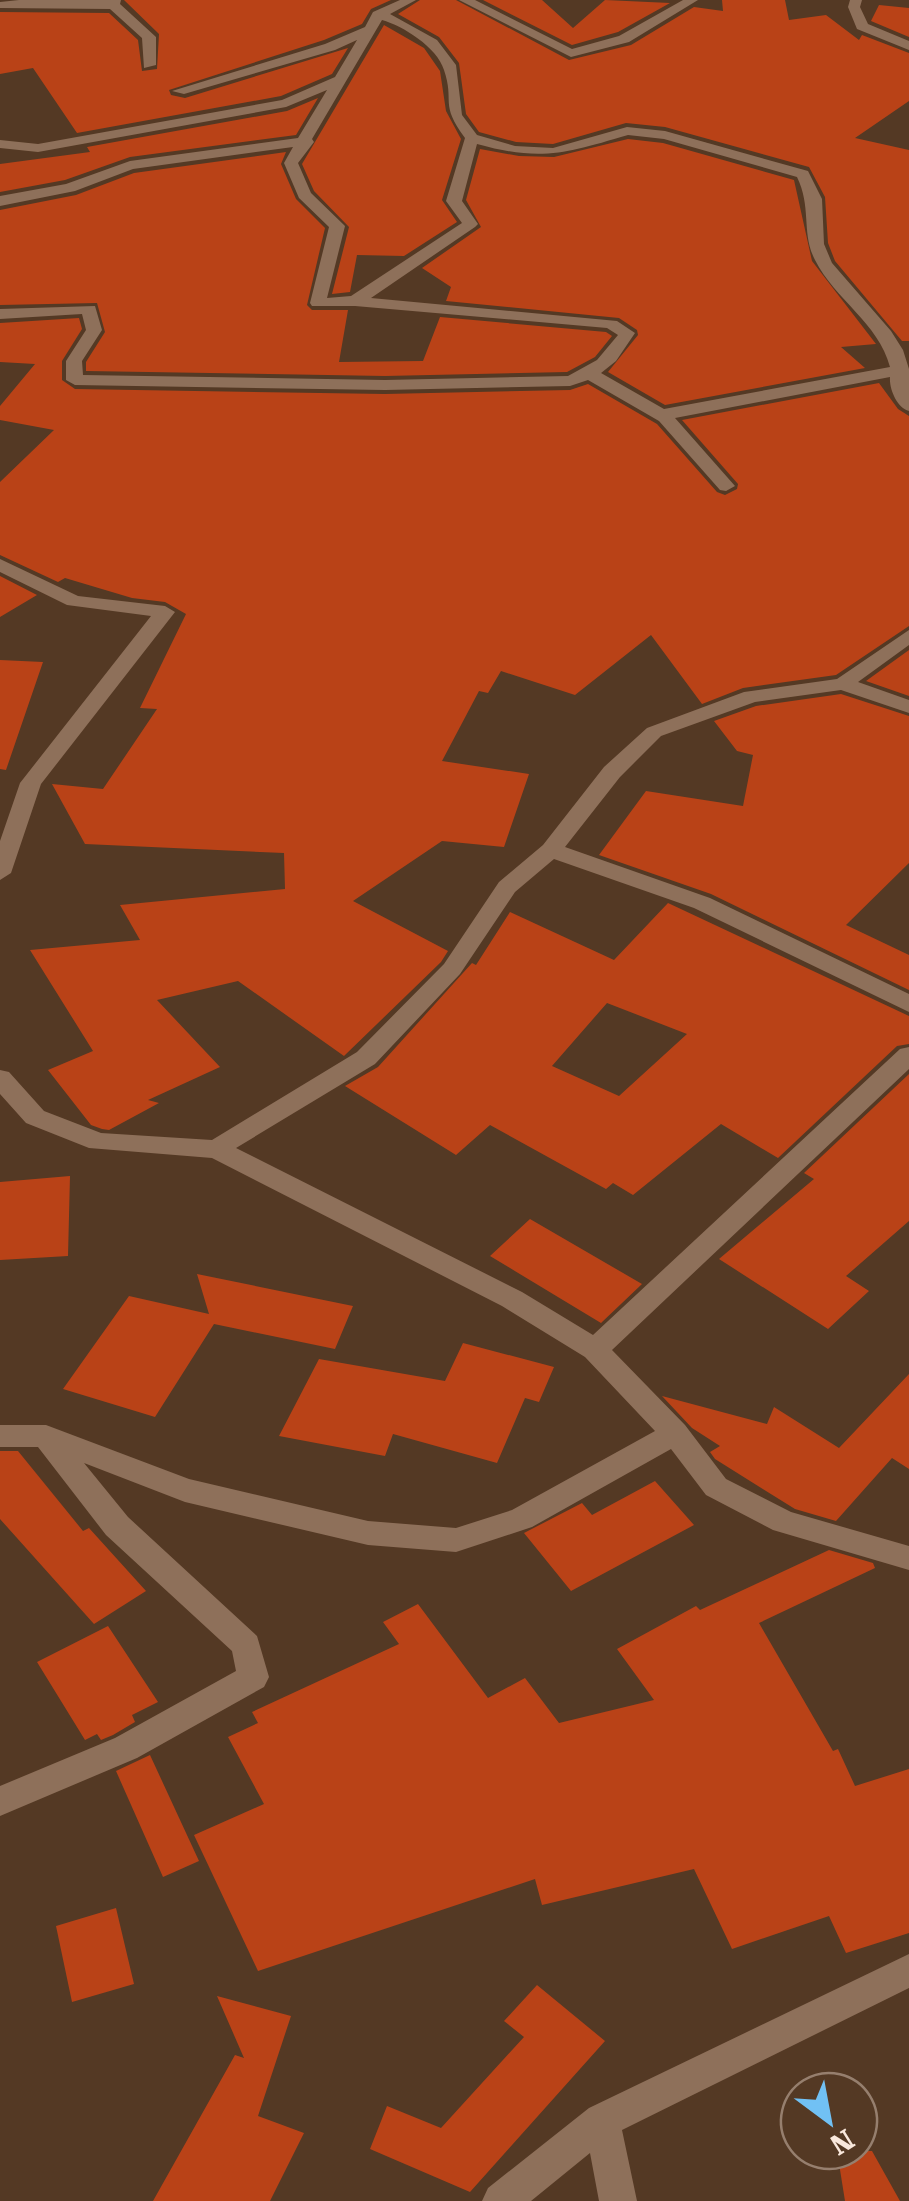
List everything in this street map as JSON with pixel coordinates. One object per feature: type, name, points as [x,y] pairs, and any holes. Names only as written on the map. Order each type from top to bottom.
[{"type":"street","points":[[0,314],[89,309],[94,330],[74,360],[75,380],[384,385],[570,380],[592,374],[618,349],[627,333],[611,324],[580,320],[355,301],[318,302],[337,226],[304,195],[292,162],[378,14],[410,0]]},
{"type":"street","points":[[465,0],[571,53],[624,39],[692,0]]},
{"type":"street","points":[[856,0],[854,8],[862,26],[909,46]]},
{"type":"street","points":[[3,5],[114,3],[149,37],[148,65]]},
{"type":"street","points":[[378,14],[396,20],[432,43],[451,68],[456,116],[472,138],[514,150],[554,152],[627,132],[665,135],[803,174],[816,204],[812,237],[827,268],[885,332],[901,370],[898,386],[909,406]]},
{"type":"street","points":[[179,91],[330,47],[368,30]]},
{"type":"street","points":[[0,144],[38,148],[235,112],[286,102],[339,80]]},
{"type":"street","points":[[355,301],[470,224],[454,201],[472,138]]},
{"type":"street","points":[[0,201],[70,188],[130,165],[260,145],[307,142]]},
{"type":"street","points":[[662,414],[901,370]]},
{"type":"street","points":[[592,374],[662,414],[726,486]]},
{"type":"street","points":[[0,564],[74,601],[165,612],[31,783],[0,873]]},
{"type":"street","points":[[843,684],[909,636]]},
{"type":"street","points":[[216,1149],[366,1058],[452,969],[507,887],[551,850],[612,772],[654,732],[751,696],[843,684],[909,707]]},
{"type":"street","points":[[551,850],[702,904],[909,1004]]},
{"type":"street","points":[[596,1350],[909,1055]]},
{"type":"street","points":[[0,1078],[35,1117],[98,1142],[216,1149],[512,1299],[596,1350],[674,1433],[716,1487],[783,1522],[909,1558]]},
{"type":"street","points":[[0,1436],[46,1436],[184,1490],[368,1533],[456,1540],[522,1520],[674,1433]]},
{"type":"street","points":[[0,1801],[126,1748],[252,1676],[246,1645],[117,1526],[46,1436]]},
{"type":"street","points":[[500,2201],[602,2121],[909,1970]]},
{"type":"street","points":[[602,2121],[618,2201]]},
{"type":"building","points":[[124,0],[391,0],[371,9],[362,24],[324,40],[169,90],[171,95],[185,98],[348,48],[332,74],[281,96],[77,133],[33,68],[0,74],[0,12],[109,13],[138,40],[142,71],[157,69],[159,34]]},
{"type":"building","points":[[420,0],[456,0],[569,60],[631,45],[694,7],[723,11],[722,0],[785,0],[789,20],[826,15],[859,40],[862,35],[909,53],[909,101],[855,138],[909,150],[909,341],[902,341],[835,261],[828,243],[825,197],[809,167],[665,127],[626,123],[553,144],[516,142],[479,132],[466,114],[459,63],[439,37],[398,14]]},
{"type":"building","points":[[483,0],[542,0],[573,28],[605,0],[670,3],[618,32],[572,45]]},
{"type":"building","points":[[879,5],[909,8],[909,37],[871,21]]},
{"type":"building","points":[[384,25],[424,48],[440,71],[446,111],[461,139],[442,200],[457,222],[404,256],[357,255],[350,292],[332,294],[349,227],[314,191],[302,164]]},
{"type":"building","points":[[318,98],[296,135],[130,157],[65,180],[0,192],[0,164],[90,152],[87,147],[287,111]]},
{"type":"building","points":[[628,139],[663,143],[794,180],[812,261],[876,344],[841,347],[865,368],[665,405],[608,372],[638,335],[637,330],[619,318],[446,301],[451,287],[422,268],[481,227],[466,200],[480,149],[554,157]]},
{"type":"building","points":[[286,152],[281,164],[296,199],[325,228],[307,305],[312,310],[348,310],[339,362],[423,361],[440,317],[606,332],[612,336],[595,357],[567,372],[385,376],[86,371],[86,362],[105,332],[97,303],[0,305],[0,210],[76,195],[134,173]]},
{"type":"building","points":[[79,318],[82,329],[62,361],[62,380],[75,389],[385,394],[570,390],[588,384],[657,424],[717,492],[725,495],[737,489],[738,484],[682,420],[879,383],[898,409],[909,416],[909,626],[836,675],[743,688],[702,704],[651,635],[575,695],[501,671],[488,693],[479,691],[442,761],[529,774],[504,847],[442,841],[353,901],[448,951],[441,962],[344,1056],[238,981],[157,1000],[220,1067],[148,1100],[159,1103],[109,1130],[91,1125],[48,1070],[93,1051],[30,950],[140,940],[120,905],[285,889],[284,853],[85,844],[52,784],[103,789],[157,709],[140,708],[186,614],[165,602],[132,598],[65,578],[58,582],[0,555],[0,482],[54,430],[0,420],[0,406],[35,364],[0,362],[0,323]]},
{"type":"building","points":[[0,576],[37,595],[0,617]]},
{"type":"building","points":[[909,650],[909,696],[866,681]]},
{"type":"building","points":[[0,660],[43,662],[6,770],[0,769]]},
{"type":"building","points":[[841,694],[909,716],[909,863],[846,925],[909,955],[909,990],[711,894],[599,855],[646,791],[743,806],[753,755],[737,751],[714,721],[756,706]]},
{"type":"building","points":[[668,903],[909,1016],[909,1044],[897,1046],[778,1158],[721,1124],[633,1195],[613,1183],[606,1189],[490,1125],[456,1155],[345,1086],[378,1067],[472,963],[476,965],[510,912],[614,960]],"holes":[[[607,1003],[687,1034],[619,1096],[552,1066]]]},
{"type":"building","points":[[909,1074],[909,1221],[846,1276],[869,1291],[828,1329],[719,1259],[814,1179],[804,1173]]},
{"type":"building","points":[[70,1176],[68,1256],[0,1260],[0,1182]]},
{"type":"building","points":[[530,1219],[642,1284],[601,1323],[490,1256]]},
{"type":"building","points":[[197,1274],[353,1306],[335,1349],[214,1324],[155,1417],[63,1389],[129,1296],[209,1314]]},
{"type":"building","points":[[463,1343],[554,1367],[539,1402],[525,1398],[497,1463],[393,1434],[385,1456],[279,1436],[319,1359],[445,1381]]},
{"type":"building","points":[[909,1374],[909,1469],[892,1458],[836,1521],[795,1509],[715,1459],[710,1452],[720,1446],[692,1428],[662,1396],[767,1424],[774,1407],[839,1448]]},
{"type":"building","points":[[0,1451],[18,1451],[83,1531],[89,1528],[146,1591],[94,1624],[0,1519]]},
{"type":"building","points":[[655,1481],[694,1525],[571,1591],[524,1533],[582,1503],[592,1515]]},
{"type":"building","points":[[829,1550],[873,1563],[875,1568],[759,1623],[833,1751],[838,1749],[855,1786],[909,1769],[909,1933],[846,1953],[829,1916],[732,1949],[694,1869],[542,1905],[535,1879],[258,1971],[194,1835],[264,1804],[228,1737],[258,1723],[252,1712],[399,1644],[383,1622],[418,1604],[488,1698],[525,1678],[559,1723],[654,1700],[617,1649],[696,1606],[700,1610]]},
{"type":"building","points":[[108,1626],[158,1702],[132,1715],[135,1722],[113,1735],[101,1740],[97,1734],[85,1740],[37,1662]]},
{"type":"building","points":[[150,1755],[199,1861],[163,1877],[116,1771]]},
{"type":"building","points":[[116,1908],[134,1984],[72,2002],[56,1926]]},
{"type":"building","points":[[537,1985],[605,2041],[470,2192],[370,2149],[387,2106],[441,2128],[524,2037],[504,2021]]},
{"type":"building","points":[[217,1996],[291,2016],[258,2116],[304,2133],[270,2201],[153,2201],[235,2055],[244,2058]]},
{"type":"building","points":[[879,2164],[900,2201],[845,2201],[840,2171],[879,2171]]}]
